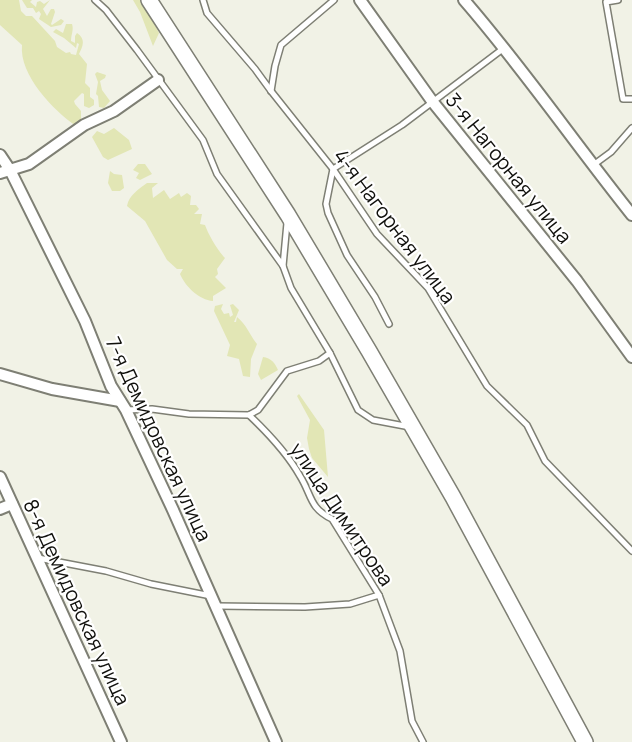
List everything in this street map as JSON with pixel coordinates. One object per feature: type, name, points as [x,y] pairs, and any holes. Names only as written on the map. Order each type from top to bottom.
[{"type":"main road","points":[[149,0],[288,215],[369,351],[453,497],[585,742]]},
{"type":"street","name":"3-я Нагорная улица","points":[[360,0],[432,100],[577,281],[631,356]]},
{"type":"street","points":[[464,0],[505,47],[592,166],[632,215]]},
{"type":"street","points":[[5,172],[29,164],[84,125],[114,111],[158,80]]},
{"type":"street","name":"7-я Демидовская улица","points":[[0,155],[5,172],[85,321],[111,386],[123,405],[215,601],[276,742]]},
{"type":"street","points":[[0,374],[52,389],[123,405]]},
{"type":"street","name":"8-я Демидовская улица","points":[[0,477],[122,742]]},
{"type":"street","points":[[0,509],[12,504]]},
{"type":"lane","points":[[95,0],[112,18],[203,140],[217,174],[283,266],[291,288],[330,353],[358,410],[373,420],[412,428]]},
{"type":"lane","name":"4-я Нагорная улица","points":[[203,0],[207,13],[255,69],[333,169],[377,234],[428,288],[487,387],[527,425],[544,461],[632,551]]},
{"type":"lane","points":[[271,91],[281,45],[334,0]]},
{"type":"lane","points":[[618,0],[606,3],[623,99],[632,99]]},
{"type":"lane","points":[[389,324],[375,297],[347,255],[328,213],[326,204],[333,169],[402,125],[432,100],[505,47]]},
{"type":"lane","points":[[592,166],[611,152],[632,128]]},
{"type":"lane","points":[[283,266],[288,215]]},
{"type":"lane","points":[[123,405],[189,414],[249,415],[258,410],[287,371],[319,361],[330,353]]},
{"type":"lane","name":"улица Димитрова","points":[[249,415],[266,431],[300,476],[310,501],[320,513],[332,519],[379,595],[400,651],[412,721],[423,742]]},
{"type":"lane","points":[[37,557],[106,571],[215,601],[304,607],[350,604],[379,595]]},
{"type":"green space","points":[[0,0],[19,0],[21,11],[26,16],[32,16],[55,41],[57,47],[66,53],[76,55],[79,44],[77,43],[76,48],[53,32],[56,29],[63,33],[66,24],[72,24],[71,41],[75,43],[77,33],[82,38],[79,54],[87,64],[85,83],[90,88],[90,97],[94,100],[94,105],[89,108],[84,106],[84,94],[82,93],[74,101],[81,111],[81,122],[76,126],[57,111],[32,80],[26,68],[22,45],[0,25]]},
{"type":"green space","points":[[22,0],[32,0],[30,2],[36,7],[37,2],[44,4],[50,0],[43,9],[47,16],[51,9],[54,9],[51,24],[61,19],[64,21],[61,25],[51,27],[39,19],[41,14],[39,11],[36,13],[33,8],[27,8]]},
{"type":"green space","points":[[133,0],[142,0],[159,33],[153,46],[140,12]]},
{"type":"green space","points":[[97,72],[106,75],[100,81],[102,90],[110,101],[104,108],[99,107],[96,94],[98,82],[95,74]]},
{"type":"green space","points":[[114,128],[129,140],[132,149],[108,160],[103,157],[92,137],[97,131],[104,134]]},
{"type":"green space","points":[[138,164],[145,164],[152,174],[140,180],[136,178],[139,173],[133,170]]},
{"type":"green space","points":[[110,171],[122,175],[124,188],[120,191],[112,191],[108,183]]},
{"type":"green space","points":[[147,183],[158,183],[152,188],[153,198],[164,190],[170,199],[179,193],[181,197],[187,193],[191,196],[190,205],[196,205],[199,209],[194,214],[202,214],[200,224],[205,225],[213,242],[225,258],[217,269],[218,274],[215,277],[226,288],[213,296],[213,301],[203,298],[189,288],[180,274],[183,269],[177,269],[167,260],[145,221],[127,206],[132,195]]},
{"type":"green space","points":[[223,304],[221,309],[224,314],[229,313],[230,317],[233,315],[230,305],[233,304],[239,310],[234,322],[237,317],[246,326],[257,344],[251,359],[250,377],[243,376],[239,359],[227,356],[230,345],[214,311],[215,306]]},
{"type":"green space","points":[[263,357],[272,361],[278,370],[261,380],[258,374]]},
{"type":"green space","points":[[299,394],[324,430],[328,477],[312,458],[307,438],[310,420],[297,396]]}]
